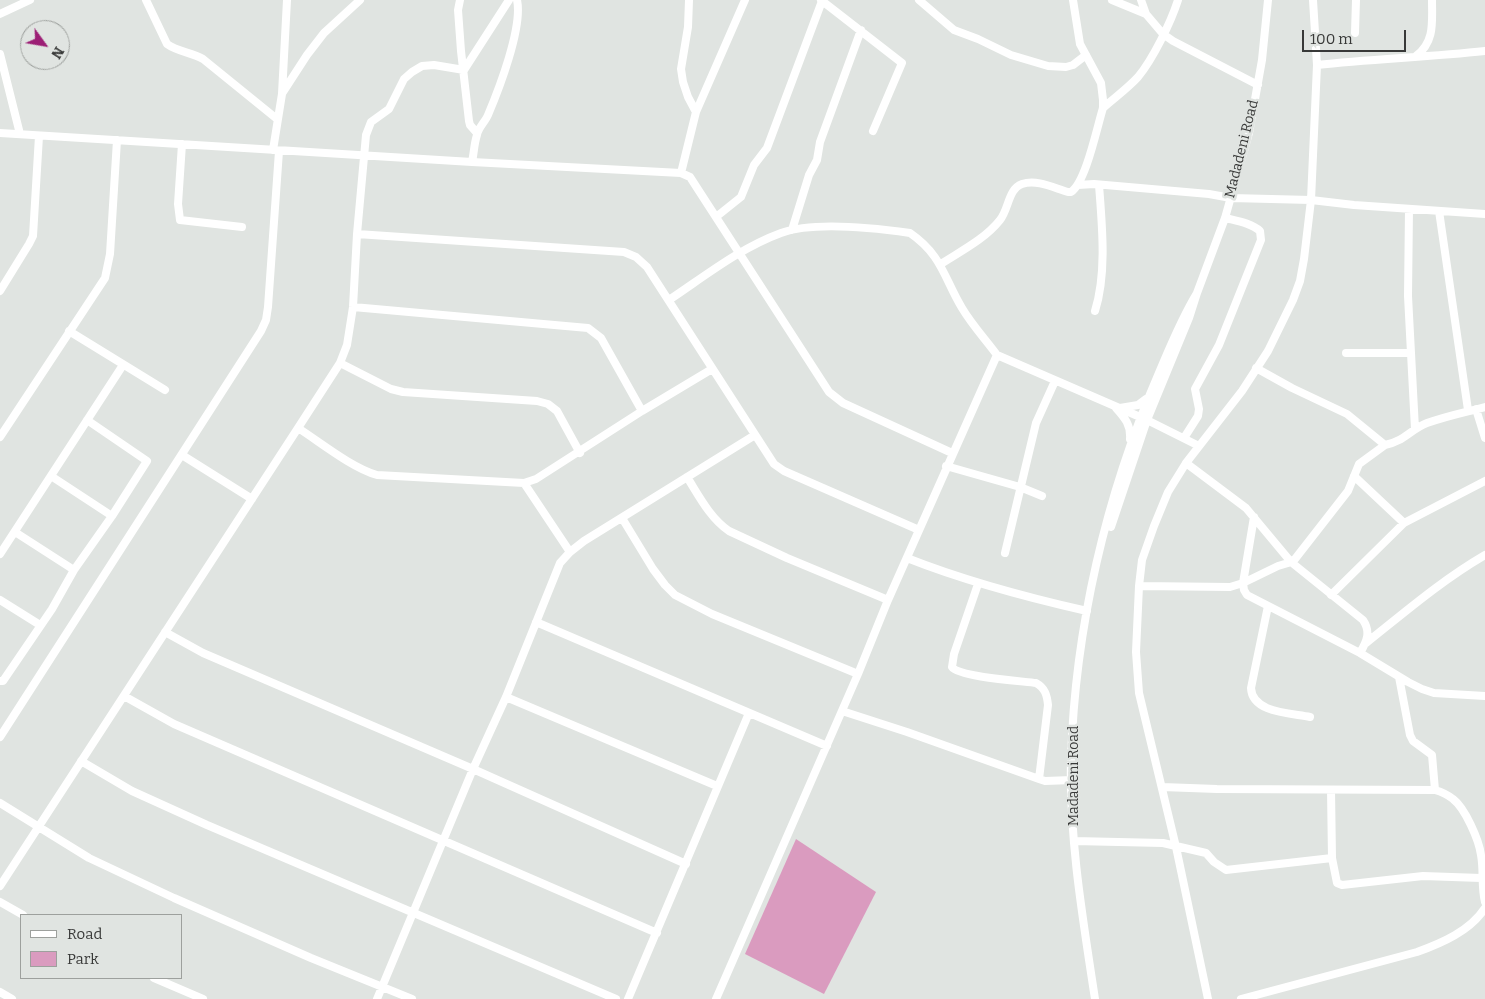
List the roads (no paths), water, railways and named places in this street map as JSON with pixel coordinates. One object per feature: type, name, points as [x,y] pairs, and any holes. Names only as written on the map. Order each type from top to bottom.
[{"type":"street","points":[[0,14],[30,0]]},
{"type":"street","points":[[146,0],[167,44],[173,49],[194,53],[204,58],[277,119]]},
{"type":"street","points":[[0,737],[182,455],[266,320],[277,119],[282,94],[287,0]]},
{"type":"street","points":[[282,94],[307,55],[324,33],[360,0]]},
{"type":"street","points":[[460,0],[459,16],[469,120],[470,125],[477,133]]},
{"type":"street","points":[[464,70],[509,0]]},
{"type":"street","points":[[472,162],[477,133],[487,118],[506,64],[517,21],[517,0]]},
{"type":"street","points":[[689,0],[688,27],[682,69],[683,82],[696,112]]},
{"type":"street","points":[[681,172],[696,112],[745,0]]},
{"type":"street","points":[[716,217],[741,197],[754,165],[767,148],[822,0],[902,63],[873,131]]},
{"type":"street","points":[[920,0],[954,30],[1017,57],[1048,66],[1066,67],[1073,65],[1086,55]]},
{"type":"street","points":[[941,264],[979,239],[995,225],[1005,212],[1014,190],[1020,185],[1036,182],[1072,192],[1085,171],[1103,100],[1101,83],[1080,44],[1073,0]]},
{"type":"street","points":[[1112,0],[1146,14]]},
{"type":"street","points":[[1141,0],[1146,14],[1163,34],[1258,85]]},
{"type":"street","points":[[1102,108],[1128,87],[1144,70],[1178,0]]},
{"type":"street","name":"Madadeni Road","points":[[1095,999],[1074,841],[1072,780],[1076,691],[1087,611],[1106,525],[1130,448],[1189,318],[1231,198],[1249,133],[1258,85],[1268,0]]},
{"type":"street","points":[[1208,999],[1176,847],[1139,693],[1136,652],[1139,586],[1142,560],[1168,492],[1186,463],[1242,391],[1280,326],[1300,281],[1311,200],[1317,65],[1313,0]]},
{"type":"street","points":[[1355,33],[1356,0]]},
{"type":"street","points":[[1416,56],[1426,46],[1430,38],[1432,0]]},
{"type":"street","points":[[792,230],[809,175],[817,160],[820,142],[861,30]]},
{"type":"street","points":[[1317,65],[1485,51]]},
{"type":"street","points":[[0,54],[20,134]]},
{"type":"street","points":[[0,886],[340,363],[347,345],[353,307],[357,234],[366,135],[371,122],[389,109],[404,79],[422,66],[434,65],[464,70]]},
{"type":"street","points":[[0,133],[365,156],[681,172],[690,177],[829,392],[843,403],[952,453]]},
{"type":"street","points":[[0,290],[30,244],[33,236],[40,136]]},
{"type":"street","points":[[0,437],[105,278],[110,254],[117,140]]},
{"type":"street","points":[[182,144],[178,204],[180,220],[242,227]]},
{"type":"street","points":[[1078,185],[1100,185],[1209,194],[1231,198],[1311,200],[1354,205],[1485,214]]},
{"type":"street","points":[[1094,311],[1100,291],[1102,232],[1100,185]]},
{"type":"street","points":[[1409,209],[1408,296],[1415,429]]},
{"type":"street","points":[[1439,211],[1472,410],[1485,438]]},
{"type":"street","points":[[1184,438],[1199,412],[1195,389],[1219,345],[1261,240],[1260,231],[1257,228],[1225,218]]},
{"type":"street","points":[[670,300],[740,252],[781,233],[813,227],[910,233],[920,240],[941,264],[962,308],[997,355],[1143,418],[1199,446]]},
{"type":"street","points":[[357,234],[624,252],[636,257],[643,261],[670,300],[712,370],[774,464],[784,471],[919,530]]},
{"type":"street","name":"Madadeni Road","points":[[1100,554],[1111,526],[1148,398],[1183,318],[1197,293]]},
{"type":"street","points":[[353,307],[588,328],[601,338],[642,412]]},
{"type":"street","points":[[70,331],[165,390]]},
{"type":"street","points":[[1346,353],[1411,354]]},
{"type":"street","points":[[716,999],[842,712],[946,466],[997,355]]},
{"type":"street","points":[[340,363],[392,389],[403,392],[536,401],[548,404],[557,411],[580,452]]},
{"type":"street","points":[[0,554],[123,365]]},
{"type":"street","points":[[1256,368],[1292,388],[1347,414],[1385,445]]},
{"type":"street","points":[[298,428],[362,469],[376,475],[524,483],[536,479],[712,370]]},
{"type":"street","points":[[1005,553],[1036,424],[1055,381]]},
{"type":"street","points":[[1117,408],[1138,406],[1148,398]]},
{"type":"street","points":[[1117,408],[1130,427],[1130,448]]},
{"type":"street","points":[[1139,586],[1230,587],[1291,562],[1348,491],[1356,470],[1362,462],[1385,445],[1402,440],[1426,423],[1485,408]]},
{"type":"street","points":[[0,681],[3,681],[52,610],[74,570],[112,516],[147,461],[87,420]]},
{"type":"street","points":[[377,999],[411,913],[506,697],[560,562],[570,552],[622,518],[755,435]]},
{"type":"street","points":[[182,455],[252,499]]},
{"type":"street","points":[[1186,463],[1246,508],[1291,562],[1363,620],[1368,634],[1366,643],[1360,653]]},
{"type":"street","points":[[946,466],[1020,487],[1042,496]]},
{"type":"street","points":[[50,476],[112,516]]},
{"type":"street","points":[[1354,476],[1404,523]]},
{"type":"street","points":[[687,477],[710,513],[729,531],[787,558],[888,600]]},
{"type":"street","points":[[1331,595],[1404,523],[1485,481]]},
{"type":"street","points":[[524,483],[570,552]]},
{"type":"street","points":[[1254,517],[1243,583],[1247,595],[1360,653],[1415,686],[1434,692],[1485,696]]},
{"type":"street","points":[[622,518],[653,569],[665,585],[676,595],[712,614],[858,674]]},
{"type":"street","points":[[16,532],[74,570]]},
{"type":"street","points":[[1366,643],[1429,592],[1457,572],[1485,556]]},
{"type":"street","points":[[906,558],[978,584],[1087,611]]},
{"type":"street","points":[[978,584],[954,654],[952,667],[956,671],[976,676],[1036,683],[1042,686],[1047,696],[1048,705],[1039,779]]},
{"type":"street","points":[[0,600],[40,625]]},
{"type":"street","points":[[1268,606],[1250,688],[1252,697],[1256,703],[1265,708],[1310,717]]},
{"type":"street","points":[[536,622],[826,746]]},
{"type":"street","points":[[166,632],[231,666],[473,769],[686,864]]},
{"type":"street","points":[[1399,677],[1410,738],[1432,755],[1436,790]]},
{"type":"street","points":[[124,696],[174,724],[657,933]]},
{"type":"street","points":[[506,697],[717,786]]},
{"type":"street","points":[[842,712],[907,732],[1045,781],[1072,780]]},
{"type":"street","points":[[628,999],[749,713]]},
{"type":"street","points":[[81,762],[140,795],[207,825],[616,999]]},
{"type":"street","points":[[1162,787],[1436,790],[1453,798],[1465,816],[1480,847],[1482,855],[1481,878],[1485,902]]},
{"type":"street","points":[[1330,790],[1332,858],[1337,883],[1342,885],[1423,876],[1481,878]]},
{"type":"street","points":[[0,803],[89,858],[174,898],[311,958],[412,999]]},
{"type":"street","points":[[1074,841],[1158,843],[1206,853],[1214,862],[1226,870],[1332,858]]},
{"type":"street","points":[[0,902],[21,914]]},
{"type":"street","points":[[1241,999],[1417,952],[1436,945],[1462,930],[1485,908]]},
{"type":"street","points":[[156,979],[203,999]]},
{"type":"street","points":[[0,992],[12,999]]}]
